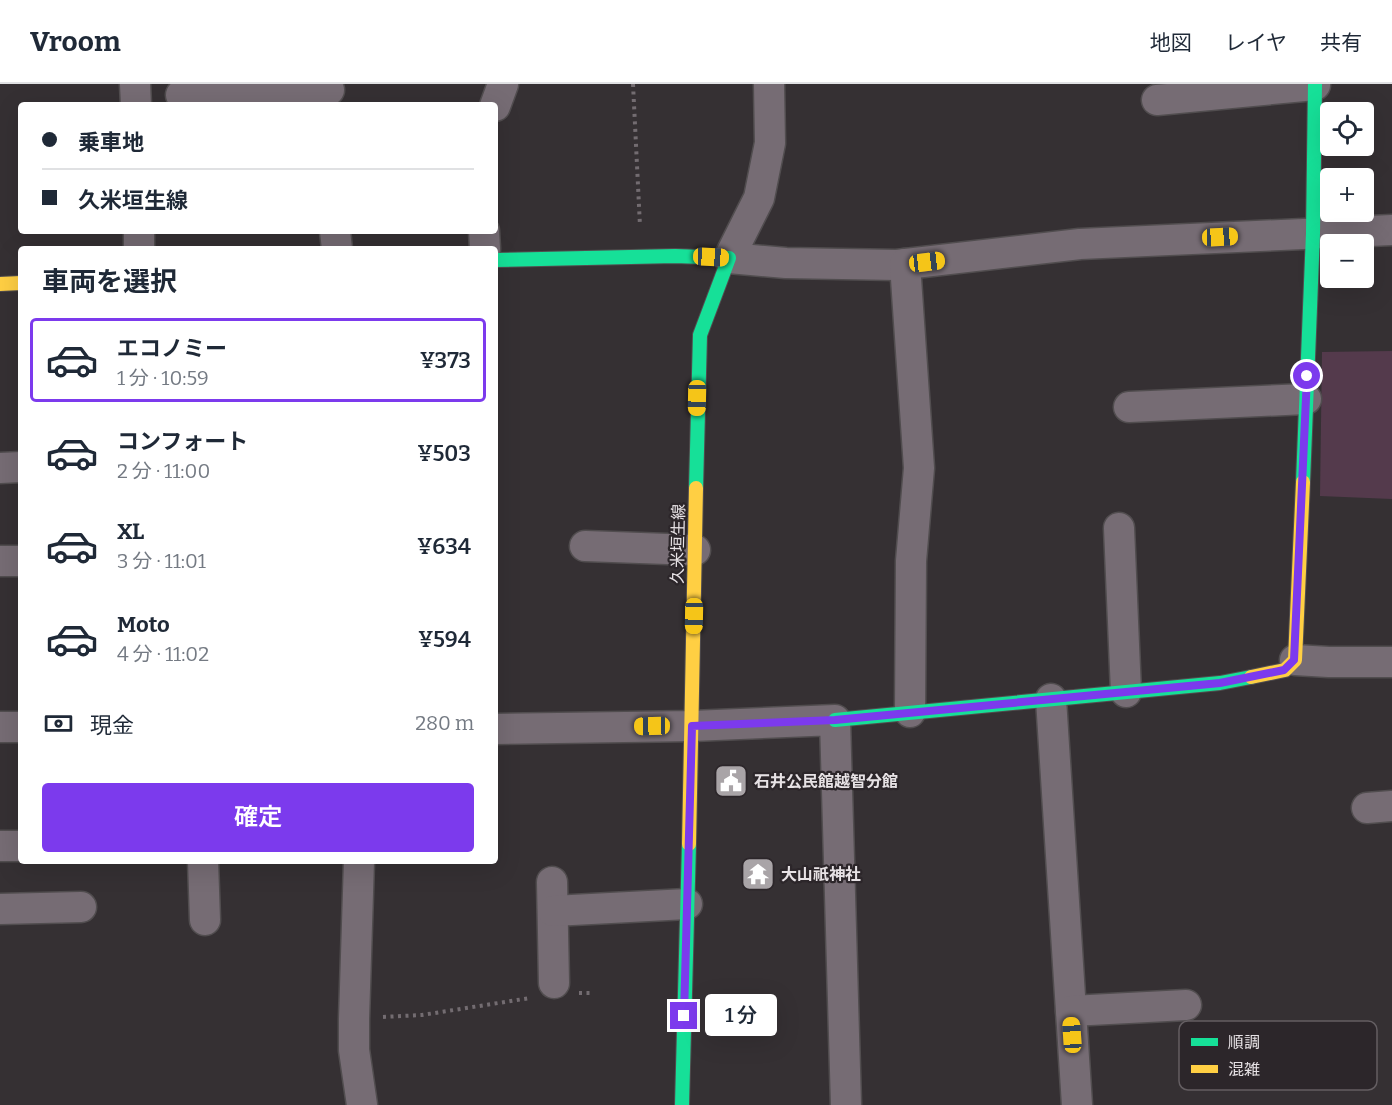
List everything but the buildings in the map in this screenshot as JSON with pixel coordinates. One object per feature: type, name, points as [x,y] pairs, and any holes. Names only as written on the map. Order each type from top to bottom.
[{"type":"main road","points":[[835,720],[1220,683],[1284,670],[1294,660],[1313,232],[1315,85]]},
{"type":"main road","points":[[498,260],[642,256],[729,258]]},
{"type":"main road","name":"久米垣生線","points":[[682,1105],[700,335],[729,258]]},
{"type":"main road","points":[[0,284],[18,283]]},
{"type":"street","points":[[135,84],[136,102]]},
{"type":"street","points":[[496,102],[503,84]]},
{"type":"street","points":[[769,84],[770,143],[759,198],[729,258],[786,263],[905,264],[1080,244],[1392,230]]},
{"type":"street","points":[[1156,100],[1315,85]]},
{"type":"street","points":[[181,95],[329,93]]},
{"type":"street","points":[[905,264],[919,468],[911,561],[910,712]]},
{"type":"street","points":[[1130,407],[1306,399]]},
{"type":"street","points":[[0,468],[18,467]]},
{"type":"street","points":[[1119,528],[1126,692]]},
{"type":"street","points":[[585,546],[695,550]]},
{"type":"street","points":[[0,561],[18,561]]},
{"type":"street","points":[[1294,660],[1392,662]]},
{"type":"street","points":[[1050,699],[1077,1105]]},
{"type":"street","points":[[498,729],[692,726],[835,720],[846,1105]]},
{"type":"street","points":[[0,727],[18,727]]},
{"type":"street","points":[[0,846],[18,846]]},
{"type":"street","points":[[202,864],[205,920]]},
{"type":"street","points":[[359,864],[354,1050],[362,1105]]},
{"type":"street","points":[[554,991],[552,896],[687,904]]},
{"type":"street","points":[[0,909],[81,907]]},
{"type":"street","points":[[1071,1011],[1186,1005]]},
{"type":"path","points":[[633,84],[642,256]]},
{"type":"path","points":[[354,1019],[422,1015],[554,991],[594,993]]},
{"type":"shaded area","points":[[1392,351],[1392,499],[1320,496],[1322,352]]},
{"type":"traffic: fast","points":[[1303,482],[1313,233],[1315,84]]},
{"type":"traffic: fast","points":[[498,260],[675,256],[729,258],[700,335],[696,488]]},
{"type":"traffic: fast","points":[[835,720],[1220,683],[1251,677]]},
{"type":"traffic: fast","points":[[682,1105],[689,844]]},
{"type":"traffic: slow","points":[[0,284],[18,283]]},
{"type":"traffic: slow","points":[[1251,677],[1285,670],[1295,660],[1303,482]]},
{"type":"traffic: slow","points":[[689,844],[696,488]]},
{"type":"place","name":"石井公民館越智分館","points":[[731,781]]},
{"type":"place","name":"大山祇神社","points":[[758,874]]},
{"type":"route","points":[[684,1016],[692,726],[835,720],[1220,683],[1284,670],[1294,660],[1307,376]]}]
